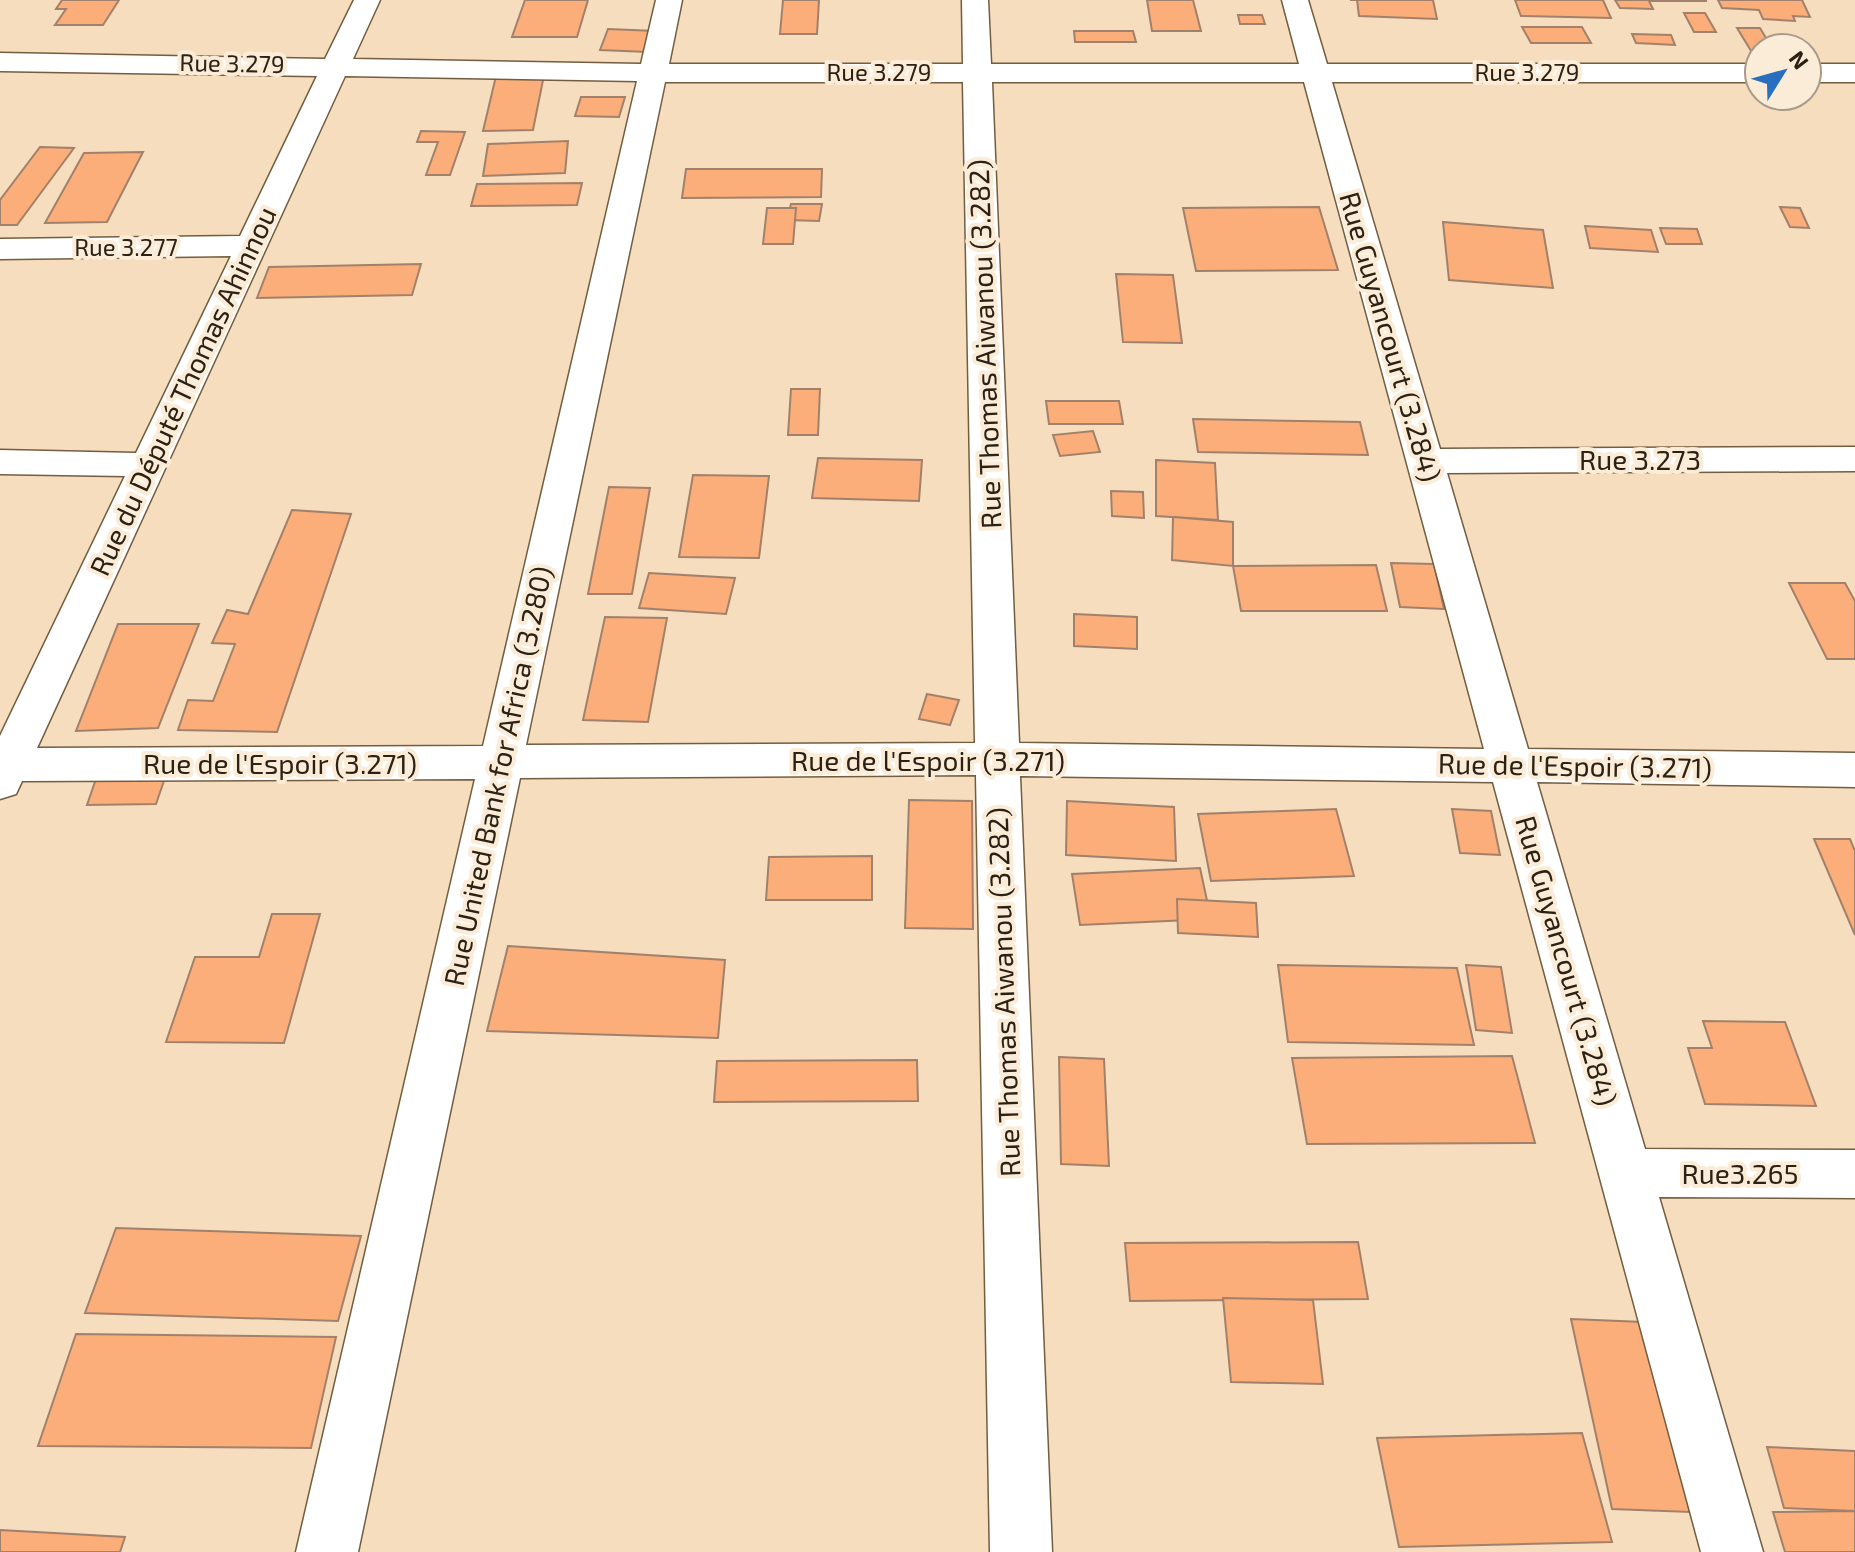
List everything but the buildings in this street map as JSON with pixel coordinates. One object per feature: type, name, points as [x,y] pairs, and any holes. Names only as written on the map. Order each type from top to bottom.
[{"type":"street","name":"Rue du Député Thomas Ahinnou","points":[[3,771],[367,0]]},
{"type":"street","name":"Rue United Bank for Africa (3.280)","points":[[327,1552],[669,0]]},
{"type":"street","name":"Rue Thomas Aiwanou (3.282)","points":[[975,0],[1021,1552]]},
{"type":"street","name":"Rue Guyancourt (3.284)","points":[[1295,0],[1732,1552]]},
{"type":"street","name":"Rue 3.279","points":[[0,62],[653,73],[1743,73]]},
{"type":"street","points":[[1823,73],[1855,73]]},
{"type":"street","name":"Rue 3.277","points":[[0,249],[251,246]]},
{"type":"street","name":"Rue 3.273","points":[[1425,461],[1855,459]]},
{"type":"street","points":[[0,462],[148,465]]},
{"type":"street","name":"Rue de l'Espoir (3.271)","points":[[3,771],[997,759],[1855,770]]},
{"type":"street","name":"Rue3.265","points":[[1626,1173],[1855,1174]]}]
